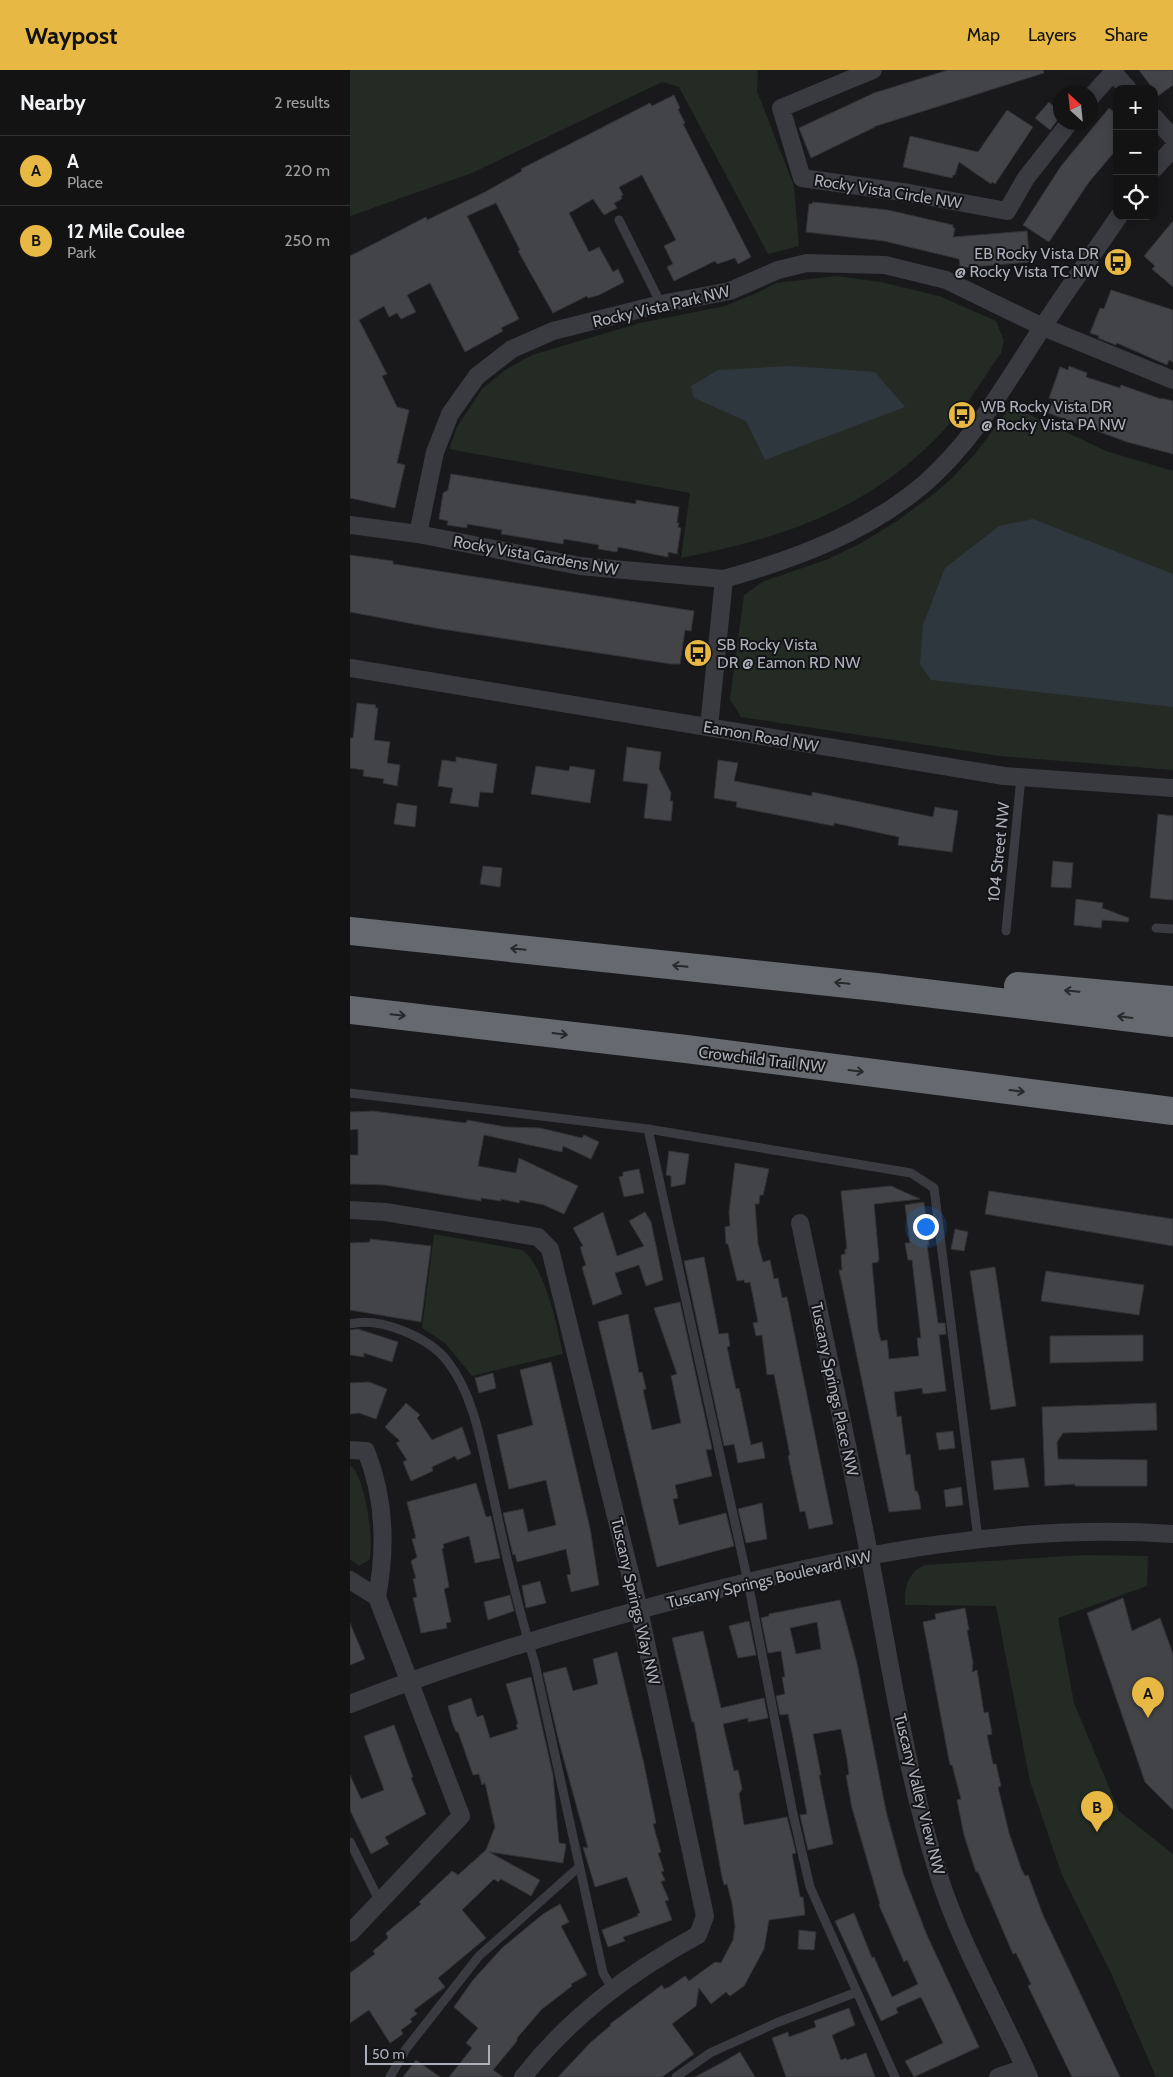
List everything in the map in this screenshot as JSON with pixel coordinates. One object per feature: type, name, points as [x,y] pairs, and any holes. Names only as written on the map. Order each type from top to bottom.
[{"type":"highway","points":[[350,931],[876,987],[1173,1023]]},
{"type":"highway","points":[[876,987],[925,977],[1173,1000]]},
{"type":"highway","name":"Crowchild Trail NW","points":[[350,1010],[686,1049],[1173,1111]]},
{"type":"street","name":"Rocky Vista Circle NW","points":[[873,70],[781,108],[802,178],[909,192],[1007,211],[1026,178],[1064,130]]},
{"type":"street","points":[[1098,89],[1114,71],[1125,85]]},
{"type":"street","points":[[1158,121],[1173,138]]},
{"type":"street","points":[[1158,165],[1173,148]]},
{"type":"street","points":[[709,727],[724,579],[779,563],[825,545],[877,517],[924,484],[963,445],[985,416],[1042,327],[1116,220]]},
{"type":"street","name":"Rocky Vista Park NW","points":[[418,534],[435,452],[450,414],[477,376],[512,349],[553,331],[661,304],[730,291],[778,270],[807,262],[885,264],[946,280],[1042,327],[1173,380]]},
{"type":"street","name":"Rocky Vista Gardens NW","points":[[350,525],[418,534],[580,566],[724,579]]},
{"type":"street","name":"Eamon Road NW","points":[[350,668],[1021,777],[1173,788]]},
{"type":"street","name":"Tuscany Springs Way NW","points":[[350,1210],[385,1212],[538,1237],[550,1249],[639,1610],[705,1916],[698,1935],[656,1958],[612,1988],[571,2024],[524,2077]]},
{"type":"street","name":"Tuscany Springs Place NW","points":[[800,1223],[869,1556]]},
{"type":"street","points":[[350,1450],[366,1452],[373,1470],[382,1522],[383,1566],[377,1598],[407,1681],[461,1816],[350,1933]]},
{"type":"street","name":"Tuscany Springs Boulevard NW","points":[[350,1704],[407,1681],[528,1642],[639,1610],[748,1582],[869,1556],[940,1543],[1070,1531],[1132,1531],[1173,1534]]},
{"type":"street","name":"Tuscany Valley View NW","points":[[869,1556],[906,1747],[939,1876],[968,1946],[1027,2072]]},
{"type":"street","points":[[350,1580],[377,1598]]},
{"type":"street","points":[[998,2077],[1027,2072]]},
{"type":"lane","points":[[619,220],[661,304]]},
{"type":"lane","name":"104 Street NW","points":[[1006,931],[1021,777]]},
{"type":"lane","points":[[1156,928],[1173,929]]},
{"type":"lane","points":[[350,1092],[648,1129],[911,1172],[934,1188],[978,1539]]},
{"type":"lane","points":[[648,1129],[748,1582],[791,1804],[810,1887],[895,2077]]},
{"type":"lane","points":[[350,1324],[357,1322],[394,1326],[426,1342],[448,1361],[473,1410],[521,1619],[535,1664],[603,1973],[612,1988]]},
{"type":"lane","points":[[350,1842],[380,1902]]},
{"type":"lane","points":[[390,2077],[406,2049],[479,1956],[579,1867]]},
{"type":"lane","points":[[676,2077],[710,2053],[776,2023],[857,1992]]},
{"type":"shaded area","points":[[350,70],[758,70],[757,91],[794,186],[799,246],[768,254],[679,87],[662,82],[472,173],[350,216]]},
{"type":"shaded area","points":[[836,276],[881,282],[939,296],[996,321],[1004,341],[1001,353],[965,405],[924,450],[894,475],[862,496],[829,514],[758,540],[681,558],[690,493],[449,449],[457,427],[482,389],[505,370],[532,355],[640,323],[725,306],[776,283]]},
{"type":"shaded area","points":[[791,366],[875,372],[905,407],[765,460],[746,421],[694,398],[691,386],[718,370]]},
{"type":"shaded area","points":[[1011,406],[1106,451],[1173,471],[1173,770],[1000,756],[741,717],[730,699],[744,595],[764,581],[826,560],[863,542],[897,521],[951,479],[975,454]]},
{"type":"shaded area","points":[[1033,519],[1173,574],[1173,707],[931,680],[920,664],[923,625],[945,568],[999,526]]},
{"type":"shaded area","points":[[434,1234],[522,1250],[530,1257],[537,1268],[549,1298],[563,1354],[472,1376],[445,1343],[422,1328]]},
{"type":"shaded area","points":[[350,1465],[360,1482],[370,1525],[371,1551],[369,1560],[359,1566],[350,1559]]},
{"type":"shaded area","points":[[1085,1555],[1148,1556],[1147,1586],[1058,1618],[1074,1703],[1119,1811],[1173,1854],[1173,2077],[1156,2077],[1111,1973],[1062,1875],[1030,1781],[996,1606],[905,1605],[908,1581],[914,1572],[925,1565]]},
{"type":"building","points":[[948,70],[1043,70],[1044,73],[873,127],[875,127],[811,158],[799,128],[874,93]]},
{"type":"building","points":[[1139,70],[1173,70],[1173,85],[1158,96],[1158,85],[1150,85]]},
{"type":"building","points":[[674,95],[685,123],[683,124],[751,257],[738,264],[735,258],[717,264],[715,261],[674,281],[667,267],[673,264],[664,246],[676,240],[642,175],[619,187],[623,195],[621,196],[622,199],[614,203],[617,208],[604,215],[593,199],[569,213],[589,252],[599,247],[613,272],[618,269],[624,282],[599,295],[588,298],[587,296],[553,313],[518,251],[520,250],[496,203],[467,216],[519,319],[501,328],[503,331],[465,352],[430,283],[407,295],[416,312],[401,319],[397,313],[389,317],[384,306],[359,320],[387,374],[382,376],[397,407],[409,410],[397,463],[405,465],[395,508],[350,498],[350,256],[426,217],[427,220],[485,192],[522,171],[521,169],[650,103],[652,106]]},
{"type":"building","points":[[1049,102],[1053,106],[1053,126],[1050,130],[1035,118]]},
{"type":"building","points":[[1109,108],[1113,112],[1113,154],[1089,182],[1049,242],[1023,225],[1061,166],[1091,130],[1098,130],[1098,121]]},
{"type":"building","points":[[1007,110],[1033,127],[995,184],[992,182],[991,184],[959,162],[955,175],[952,178],[903,167],[910,136],[978,152]]},
{"type":"building","points":[[813,202],[888,210],[953,225],[953,228],[955,228],[953,237],[1027,231],[1030,262],[960,268],[959,259],[884,241],[806,232],[809,204]]},
{"type":"building","points":[[1173,221],[1173,287],[1152,269],[1155,266],[1144,256]]},
{"type":"building","points":[[1111,290],[1173,310],[1173,362],[1169,360],[1167,365],[1117,343],[1116,345],[1098,338],[1099,336],[1090,333],[1100,308],[1104,309]]},
{"type":"building","points":[[1069,366],[1087,373],[1086,377],[1120,388],[1121,385],[1161,399],[1173,401],[1173,454],[1127,442],[1048,413],[1053,399],[1049,398],[1060,367],[1068,370]]},
{"type":"building","points":[[451,474],[636,504],[636,500],[679,507],[677,523],[679,523],[678,527],[681,528],[677,554],[668,552],[668,557],[618,547],[617,552],[598,549],[599,545],[564,539],[563,544],[501,534],[502,530],[467,524],[467,528],[447,525],[448,521],[439,519],[443,493],[448,490]]},
{"type":"building","points":[[350,555],[393,561],[393,564],[694,611],[691,631],[685,630],[680,664],[671,664],[435,628],[350,612]]},
{"type":"building","points":[[357,703],[376,705],[375,708],[378,708],[374,740],[390,742],[387,763],[400,765],[397,786],[383,783],[384,779],[363,776],[364,770],[350,768],[350,738],[353,738]]},
{"type":"building","points":[[627,747],[661,752],[659,769],[671,793],[670,801],[673,801],[671,821],[644,818],[648,784],[623,781]]},
{"type":"building","points":[[456,757],[497,764],[493,793],[480,792],[478,807],[450,803],[453,788],[438,786],[442,760],[456,762]]},
{"type":"building","points":[[718,760],[738,763],[734,781],[812,796],[812,792],[933,817],[935,807],[958,811],[952,852],[898,845],[899,837],[834,823],[834,826],[736,807],[737,802],[714,798]]},
{"type":"building","points":[[536,766],[569,771],[570,766],[595,770],[590,803],[531,794]]},
{"type":"building","points":[[397,803],[417,806],[415,827],[394,824]]},
{"type":"building","points":[[1158,814],[1173,816],[1173,900],[1150,898]]},
{"type":"building","points":[[1053,861],[1073,863],[1071,888],[1051,887]]},
{"type":"building","points":[[483,866],[502,868],[500,887],[480,884]]},
{"type":"building","points":[[1076,899],[1103,903],[1102,908],[1129,918],[1128,922],[1102,920],[1101,928],[1074,925]]},
{"type":"building","points":[[373,1111],[466,1123],[467,1120],[506,1127],[540,1128],[582,1138],[584,1135],[599,1142],[591,1159],[563,1146],[562,1152],[484,1135],[478,1166],[516,1173],[519,1158],[578,1186],[564,1214],[544,1205],[520,1200],[519,1203],[501,1199],[501,1201],[481,1198],[481,1201],[385,1185],[350,1184],[350,1155],[358,1155],[358,1129],[350,1130],[350,1112]]},
{"type":"building","points":[[669,1151],[689,1154],[685,1184],[671,1187],[671,1176],[666,1175]]},
{"type":"building","points":[[735,1163],[769,1169],[763,1195],[760,1195],[759,1204],[755,1204],[758,1244],[763,1262],[770,1260],[774,1279],[778,1278],[782,1298],[787,1297],[833,1524],[809,1529],[805,1511],[800,1512],[774,1374],[767,1375],[762,1335],[756,1336],[753,1323],[758,1322],[750,1282],[745,1283],[744,1280],[737,1281],[728,1244],[726,1244],[725,1227],[730,1226],[729,1212]]},
{"type":"building","points":[[639,1169],[644,1193],[624,1197],[619,1177],[623,1176],[623,1172]]},
{"type":"building","points":[[891,1186],[920,1199],[874,1204],[879,1259],[878,1262],[872,1263],[878,1330],[881,1341],[887,1340],[889,1359],[919,1356],[917,1338],[921,1338],[912,1260],[908,1260],[905,1243],[910,1243],[905,1205],[924,1202],[929,1245],[927,1245],[938,1323],[945,1323],[946,1334],[939,1335],[946,1391],[923,1394],[922,1388],[894,1392],[897,1417],[901,1416],[906,1455],[910,1454],[915,1491],[917,1491],[919,1496],[921,1509],[889,1512],[839,1270],[842,1270],[841,1255],[845,1254],[845,1249],[847,1249],[841,1191]]},
{"type":"building","points":[[989,1191],[1173,1219],[1173,1246],[985,1214]]},
{"type":"building","points":[[603,1212],[617,1256],[644,1246],[629,1221],[645,1212],[651,1222],[663,1280],[646,1286],[639,1265],[615,1273],[622,1294],[593,1305],[582,1267],[586,1265],[580,1247],[583,1246],[573,1228]]},
{"type":"building","points":[[955,1229],[968,1232],[964,1251],[951,1249]]},
{"type":"building","points":[[370,1239],[431,1246],[421,1322],[350,1310],[350,1243],[370,1242]]},
{"type":"building","points":[[704,1257],[719,1334],[728,1333],[730,1346],[727,1347],[736,1389],[739,1388],[751,1445],[762,1442],[765,1458],[738,1463],[734,1444],[724,1446],[684,1261]]},
{"type":"building","points":[[995,1267],[1016,1406],[991,1410],[970,1271]]},
{"type":"building","points":[[1046,1271],[1144,1285],[1139,1315],[1041,1301]]},
{"type":"building","points":[[680,1302],[712,1449],[706,1450],[712,1476],[675,1485],[678,1498],[673,1499],[679,1525],[726,1513],[734,1546],[657,1567],[598,1322],[628,1314],[639,1373],[642,1372],[646,1389],[643,1390],[652,1430],[681,1423],[671,1376],[677,1374],[654,1308]]},
{"type":"building","points":[[358,1329],[398,1342],[392,1362],[364,1353],[364,1357],[350,1355],[350,1330]]},
{"type":"building","points":[[1143,1335],[1143,1361],[1050,1363],[1050,1336]]},
{"type":"building","points":[[551,1362],[590,1528],[599,1585],[571,1592],[567,1575],[571,1574],[566,1549],[517,1562],[515,1554],[513,1555],[503,1513],[523,1509],[528,1532],[556,1525],[546,1480],[509,1489],[497,1435],[533,1425],[520,1370]]},
{"type":"building","points":[[493,1373],[496,1388],[479,1393],[475,1378]]},
{"type":"building","points":[[369,1382],[387,1389],[376,1419],[359,1413],[350,1414],[350,1383]]},
{"type":"building","points":[[406,1403],[420,1415],[417,1418],[432,1440],[462,1427],[471,1454],[457,1460],[455,1456],[432,1467],[433,1471],[411,1481],[403,1462],[407,1460],[396,1443],[400,1441],[385,1427]]},
{"type":"building","points":[[1156,1403],[1157,1430],[1063,1433],[1057,1442],[1058,1459],[1147,1460],[1147,1486],[1075,1486],[1075,1484],[1045,1486],[1042,1407]]},
{"type":"building","points":[[953,1431],[955,1448],[939,1450],[936,1433]]},
{"type":"building","points":[[1024,1458],[1029,1487],[994,1490],[991,1461]]},
{"type":"building","points":[[476,1483],[486,1517],[491,1516],[500,1558],[475,1563],[469,1536],[443,1544],[444,1548],[442,1549],[449,1587],[444,1589],[451,1622],[446,1623],[447,1628],[421,1633],[413,1598],[417,1597],[413,1579],[416,1578],[411,1561],[417,1557],[412,1539],[416,1538],[407,1502]]},
{"type":"building","points":[[961,1487],[963,1505],[946,1507],[944,1490]]},
{"type":"building","points":[[762,1503],[767,1539],[746,1543],[738,1509]]},
{"type":"building","points":[[540,1581],[546,1603],[526,1608],[522,1586]]},
{"type":"building","points":[[510,1595],[514,1611],[488,1620],[484,1602]]},
{"type":"building","points":[[1123,1598],[1132,1631],[1160,1618],[1173,1654],[1173,1810],[1145,1782],[1087,1613]]},
{"type":"building","points":[[840,1600],[857,1663],[886,1811],[903,1873],[926,1933],[979,2047],[914,2077],[905,2061],[943,2043],[921,1997],[896,2008],[898,2013],[881,2021],[835,1921],[854,1913],[872,1958],[874,1957],[892,1997],[918,1984],[907,1960],[904,1962],[879,1905],[852,1808],[846,1775],[849,1775],[847,1759],[841,1729],[813,1734],[833,1844],[808,1850],[800,1815],[807,1814],[793,1738],[788,1714],[780,1715],[776,1696],[785,1694],[782,1677],[785,1677],[781,1651],[768,1653],[761,1618],[769,1616],[769,1614]],"holes":[[[817,1622],[821,1649],[796,1654],[790,1628]]]},
{"type":"building","points":[[965,1608],[973,1663],[972,1672],[977,1670],[984,1713],[988,1712],[992,1734],[987,1735],[993,1764],[996,1764],[1001,1786],[998,1787],[1009,1833],[1021,1868],[1025,1876],[1028,1875],[1043,1915],[1120,2077],[1072,2077],[1028,1986],[1031,1984],[1016,1953],[1013,1954],[978,1872],[976,1872],[964,1835],[957,1800],[961,1799],[952,1765],[950,1765],[923,1622],[936,1619],[935,1614]]},
{"type":"building","points":[[749,1621],[756,1655],[738,1658],[729,1626]]},
{"type":"building","points":[[350,1623],[365,1659],[350,1665]]},
{"type":"building","points":[[703,1631],[721,1708],[764,1698],[768,1718],[748,1722],[748,1718],[723,1724],[734,1771],[738,1770],[742,1789],[739,1794],[744,1825],[787,1817],[796,1853],[792,1854],[800,1897],[803,1897],[805,1915],[769,1920],[764,1949],[744,1986],[730,1996],[726,1992],[711,2004],[699,1988],[696,2006],[672,2024],[694,2054],[662,2077],[558,2077],[610,2024],[662,1985],[664,1989],[685,1976],[689,1981],[715,1962],[721,1963],[733,1940],[735,1927],[732,1903],[727,1884],[724,1885],[722,1877],[694,1722],[692,1722],[672,1638]]},
{"type":"building","points":[[617,1652],[644,1764],[656,1823],[653,1824],[661,1852],[658,1853],[664,1871],[661,1872],[665,1880],[661,1882],[669,1900],[665,1901],[672,1920],[623,1937],[625,1941],[608,1947],[602,1930],[638,1916],[637,1914],[640,1913],[627,1877],[595,1887],[583,1847],[588,1848],[559,1742],[543,1673],[566,1667],[573,1691],[598,1684],[593,1659]]},
{"type":"building","points":[[531,1677],[553,1775],[559,1843],[566,1844],[563,1863],[489,1852],[540,1880],[531,1896],[501,1879],[498,1882],[494,1879],[462,1910],[486,1938],[438,1978],[445,1987],[414,2010],[417,2014],[410,2019],[412,2022],[401,2030],[403,2034],[390,2043],[369,2010],[350,2023],[350,1973],[375,1954],[373,1951],[388,1938],[386,1933],[421,1904],[419,1902],[452,1871],[458,1875],[486,1850],[495,1827],[485,1783],[482,1785],[479,1774],[473,1775],[458,1732],[456,1732],[452,1722],[448,1706],[471,1698],[477,1717],[483,1715],[490,1738],[518,1729],[506,1684]]},
{"type":"building","points":[[394,1725],[413,1777],[411,1778],[426,1814],[385,1837],[389,1844],[371,1854],[350,1810],[350,1775],[361,1799],[384,1790],[364,1736]]},
{"type":"building","points":[[560,1904],[569,1922],[561,1926],[587,1975],[571,1984],[572,1986],[542,2009],[517,2038],[517,2041],[493,2070],[503,2077],[449,2077],[472,2048],[466,2043],[478,2028],[454,2007],[473,1980],[502,1948],[543,1914]]},
{"type":"building","points":[[799,1930],[816,1932],[814,1950],[798,1949]]},
{"type":"building","points":[[849,2008],[855,2025],[832,2035],[841,2060],[846,2058],[847,2060],[866,2053],[875,2077],[786,2077],[772,2038],[788,2032],[789,2037],[816,2027],[814,2021]]},
{"type":"building","points":[[740,2052],[755,2077],[695,2077],[723,2062]]},
{"type":"building","points":[[416,2060],[440,2077],[403,2077]]},
{"type":"place","name":"EB Rocky Vista DR @ Rocky Vista TC NW","points":[[1118,262]]},
{"type":"place","name":"WB Rocky Vista DR @ Rocky Vista PA NW","points":[[962,415]]},
{"type":"place","name":"SB Rocky Vista DR @ Eamon RD NW","points":[[698,653]]},
{"type":"place","name":"A","points":[[1148,1718]]},
{"type":"place","name":"12 Mile Coulee","points":[[1097,1832]]}]
